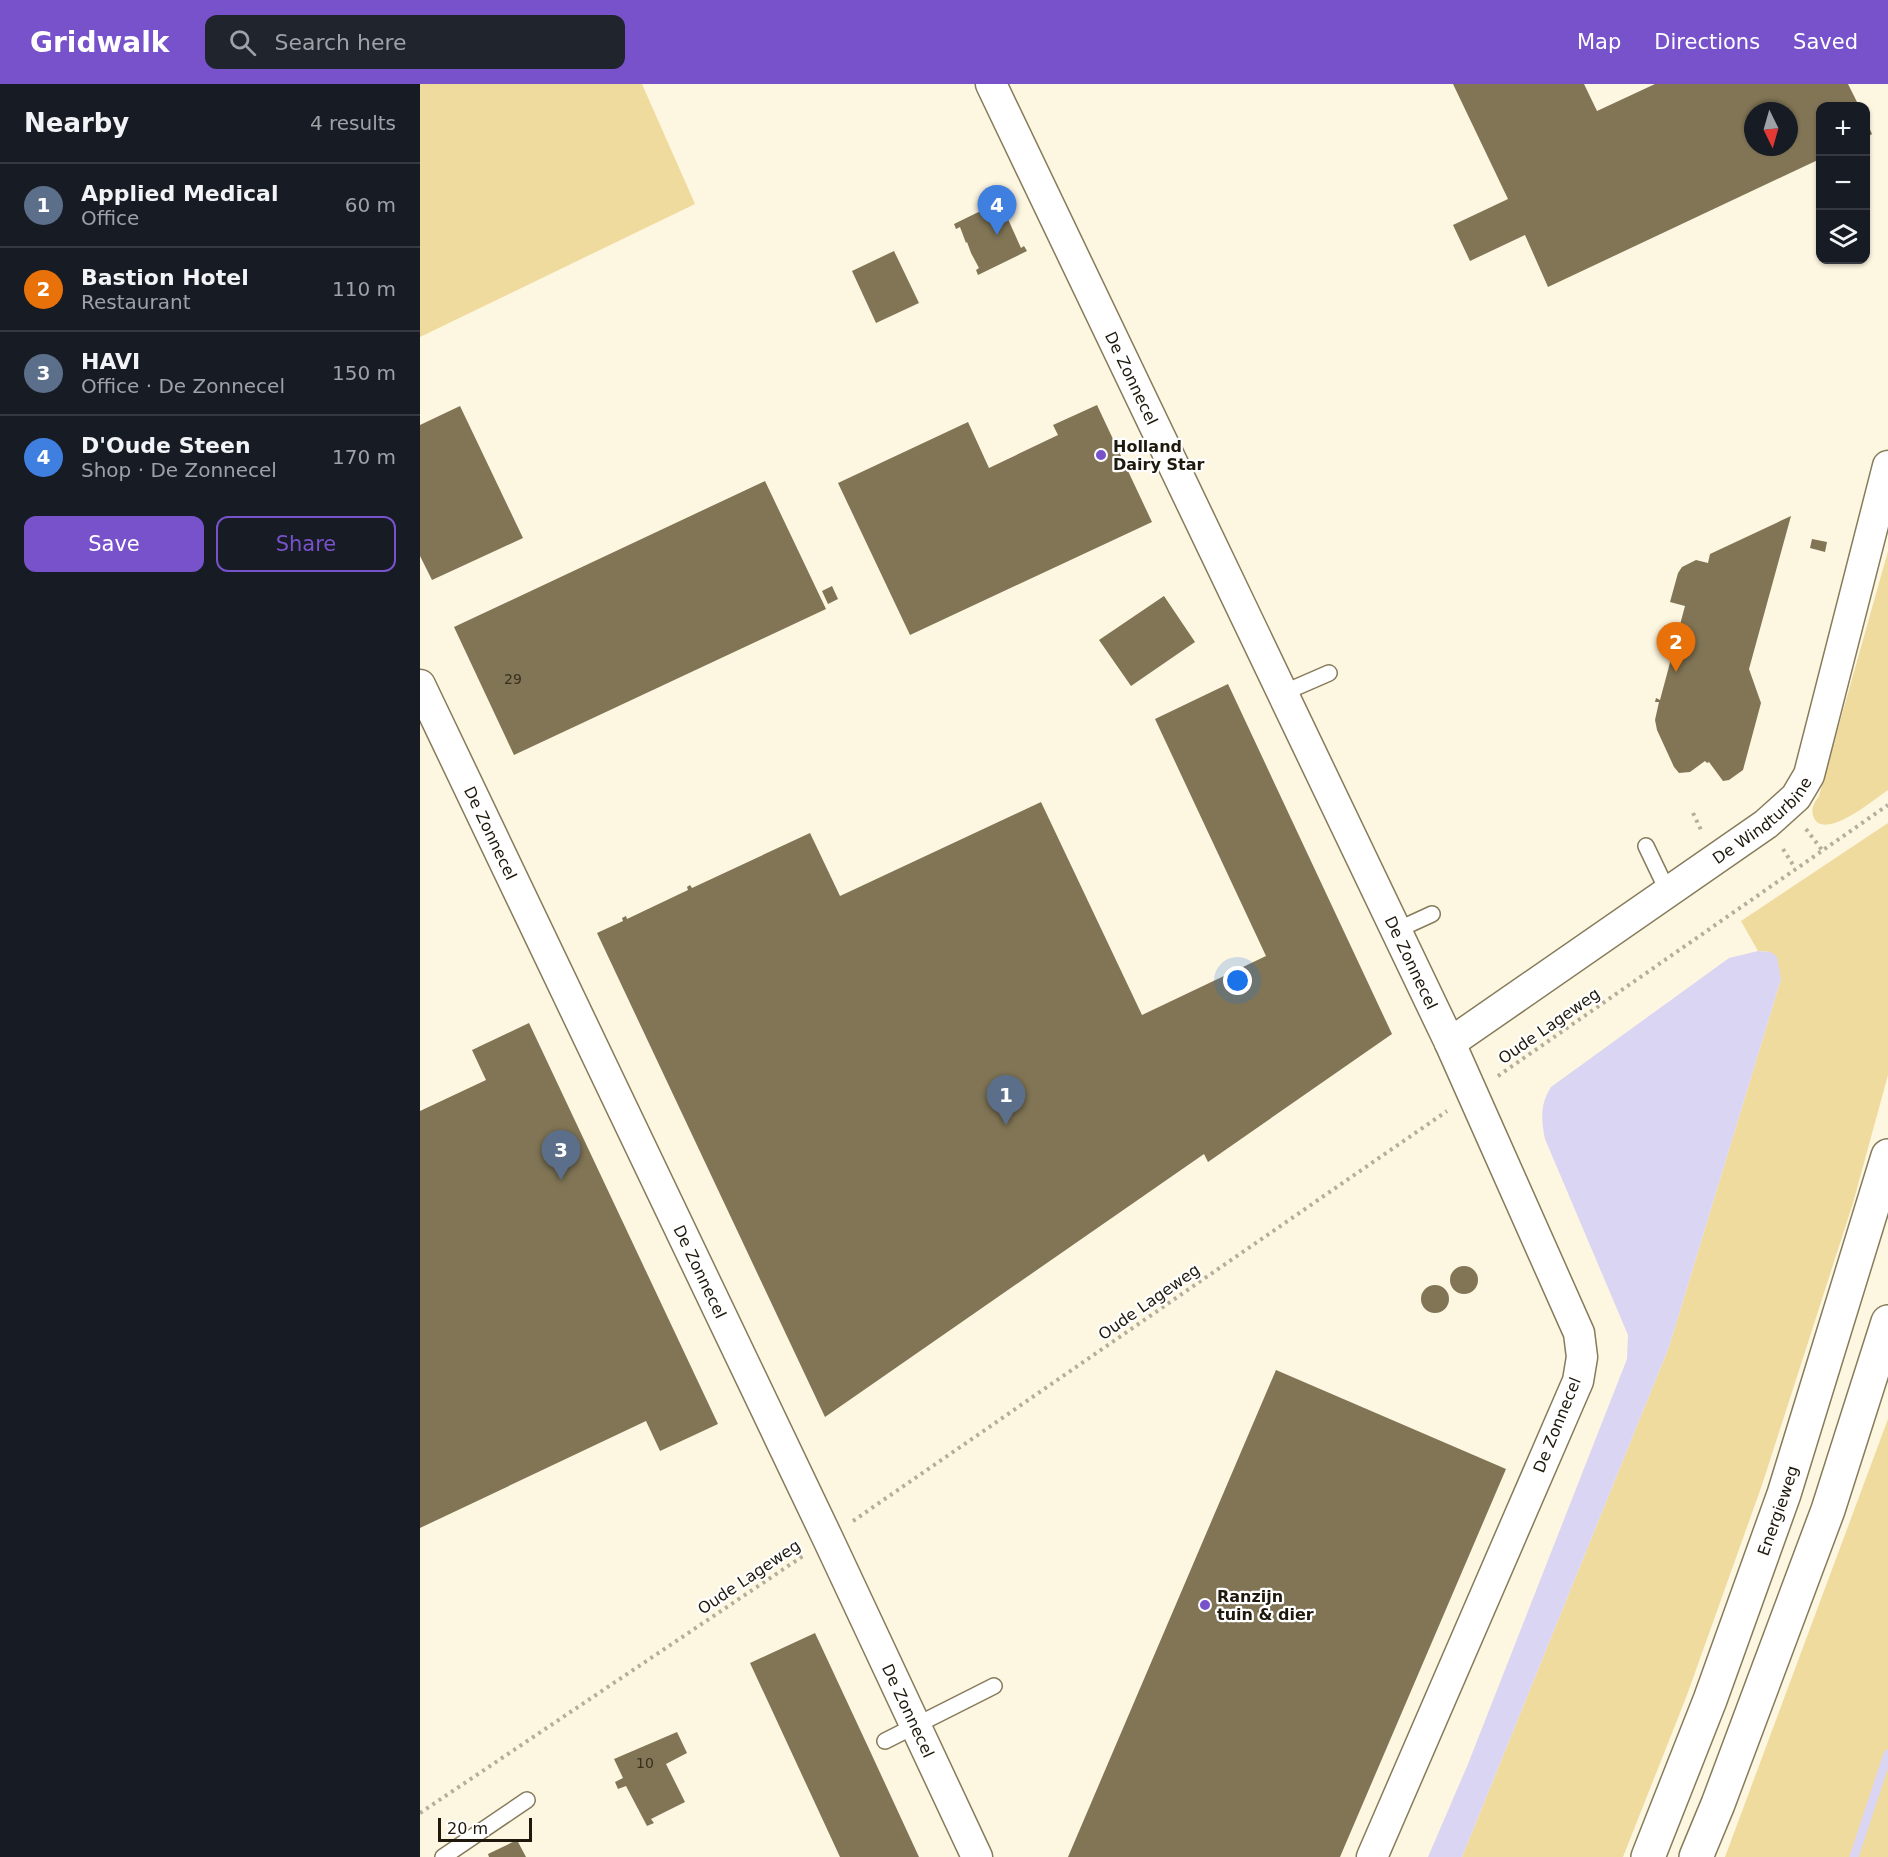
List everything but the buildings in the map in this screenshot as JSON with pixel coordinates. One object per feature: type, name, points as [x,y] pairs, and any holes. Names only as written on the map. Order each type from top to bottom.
[{"type":"main road","name":"Energieweg","points":[[1648,1857],[1710,1700],[1784,1494],[1888,1156]]},
{"type":"main road","points":[[1696,1857],[1828,1510],[1888,1322]]},
{"type":"street","name":"De Zonnecel","points":[[991,84],[1449,1043],[1579,1333],[1581,1357],[1578,1381],[1372,1857]]},
{"type":"street","name":"De Windturbine","points":[[1449,1043],[1668,892],[1788,806],[1796,797],[1809,775],[1888,466]]},
{"type":"street","name":"De Zonnecel","points":[[420,685],[828,1539],[977,1857]]},
{"type":"lane","points":[[1283,693],[1329,673]]},
{"type":"lane","points":[[1646,846],[1668,892]]},
{"type":"lane","points":[[1395,931],[1432,914]]},
{"type":"lane","points":[[885,1741],[994,1686]]},
{"type":"lane","points":[[444,1857],[527,1800]]},
{"type":"path","name":"Oude Lageweg","points":[[420,1813],[828,1539],[1888,805]]},
{"type":"shaded area","points":[[420,84],[642,84],[695,204],[420,337]]},
{"type":"shaded area","points":[[1888,551],[1888,790],[1851,816],[1829,824],[1820,824],[1814,818],[1813,806],[1819,796]]},
{"type":"shaded area","points":[[1888,823],[1888,1075],[1853,1203],[1762,1485],[1687,1695],[1623,1857],[1462,1857],[1669,1347],[1781,979],[1771,952],[1758,951],[1741,921]]},
{"type":"shaded area","points":[[1758,951],[1771,952],[1777,957],[1781,979],[1669,1347],[1462,1857],[1428,1857],[1468,1764],[1627,1359],[1628,1335],[1545,1139],[1542,1119],[1545,1100],[1551,1087],[1729,958]]},
{"type":"shaded area","points":[[1888,1419],[1888,1857],[1725,1857]]},
{"type":"waterway","points":[[1854,1857],[1888,1754]]},
{"type":"place","name":"D'Oude Steen","points":[[997,235]]},
{"type":"place","name":"Holland Dairy Star","points":[[1101,455]]},
{"type":"place","name":"Bastion Hotel","points":[[1676,672]]},
{"type":"place","name":"Applied Medical","points":[[1006,1125]]},
{"type":"place","name":"HAVI","points":[[561,1180]]},
{"type":"place","name":"Ranzijn tuin & dier","points":[[1205,1605]]}]
